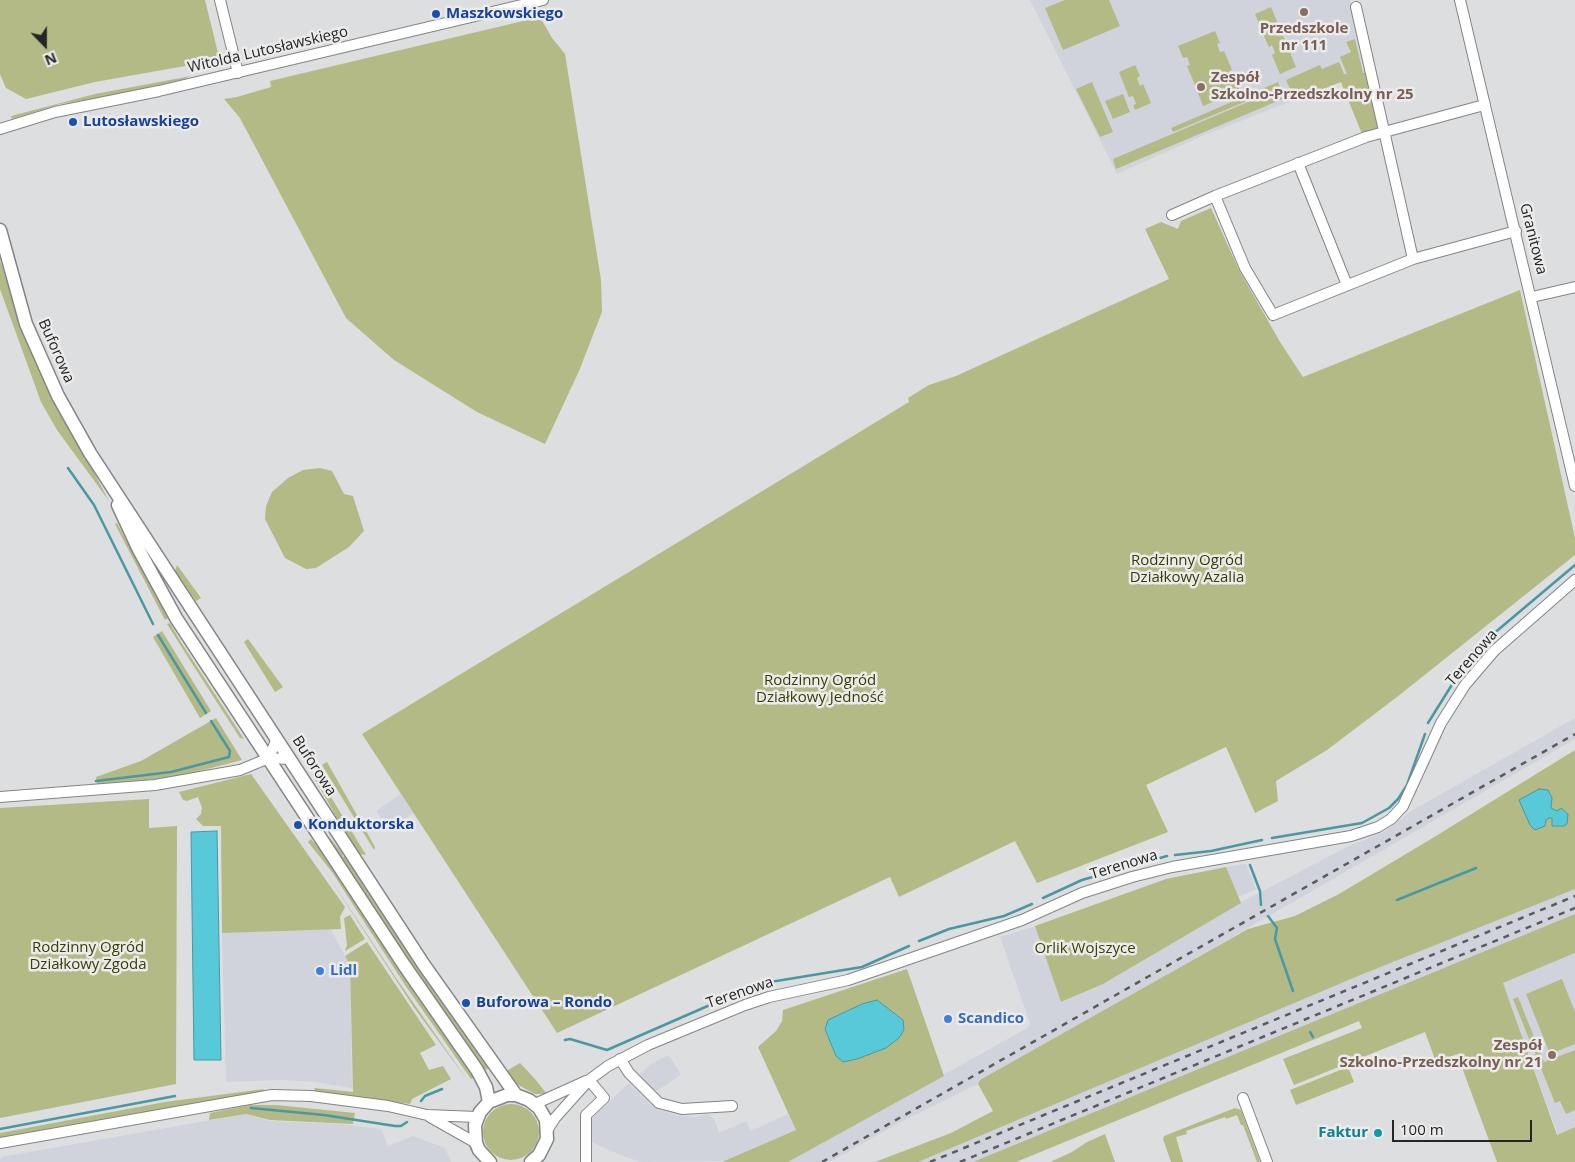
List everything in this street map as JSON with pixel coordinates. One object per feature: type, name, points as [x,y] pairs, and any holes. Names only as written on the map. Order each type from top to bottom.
[{"type":"main road","name":"Buforowa","points":[[0,230],[15,290],[46,371],[77,430],[105,476],[424,965],[498,1073],[516,1096]]},
{"type":"main road","name":"Buforowa","points":[[105,476],[139,550],[176,618],[404,965],[477,1070],[486,1087],[489,1102]]},
{"type":"main road","points":[[490,1162],[479,1150],[476,1143],[474,1133],[477,1117],[489,1102],[498,1098],[516,1096],[535,1104],[542,1113],[548,1129],[547,1139],[537,1160]]},
{"type":"street","points":[[220,0],[238,73]]},
{"type":"street","name":"Granitowa","points":[[1460,0],[1532,297],[1575,486]]},
{"type":"street","name":"Witolda Lutosławskiego","points":[[0,129],[55,112],[238,73],[547,2]]},
{"type":"street","points":[[1356,7],[1413,259]]},
{"type":"street","points":[[1172,215],[1215,196],[1384,132],[1484,105]]},
{"type":"street","points":[[1298,164],[1347,286]]},
{"type":"street","points":[[1215,196],[1246,268],[1272,315],[1413,259],[1516,231]]},
{"type":"street","points":[[1532,297],[1575,287]]},
{"type":"street","name":"Terenowa","points":[[535,1104],[589,1080],[620,1060],[745,1005],[769,997],[848,980],[882,969],[1022,920],[1082,893],[1172,866],[1351,836],[1378,827],[1391,819],[1403,806],[1441,723],[1465,685],[1494,651],[1575,580]]},
{"type":"street","points":[[268,758],[277,738]]},
{"type":"street","points":[[0,798],[173,783],[240,770],[268,758],[290,759]]},
{"type":"street","points":[[620,1060],[629,1073],[659,1103],[676,1109],[732,1106]]},
{"type":"street","points":[[586,1162],[586,1115],[604,1098],[589,1080]]},
{"type":"street","name":"Terenowa","points":[[548,1129],[555,1118],[589,1080]]},
{"type":"street","points":[[0,1143],[272,1095],[293,1094],[349,1100],[427,1115],[477,1117]]},
{"type":"street","points":[[1243,1098],[1267,1162]]},
{"type":"street","points":[[427,1115],[476,1143]]},
{"type":"shaded area","name":"Zespół Szkolno-Przedszkolny nr 25","points":[[1030,0],[1350,0],[1366,72],[1202,136],[1117,174]]},
{"type":"shaded area","points":[[1575,718],[1575,739],[978,1084],[897,1124],[830,1162],[788,1162],[1029,1027],[1030,1023],[1000,937],[1035,926],[1062,1002],[1103,984],[1234,906],[1349,846],[1384,832],[1413,810]]},
{"type":"shaded area","points":[[401,794],[413,813],[389,830],[376,811]]},
{"type":"shaded area","points":[[1246,864],[1256,889],[1238,897],[1226,867]]},
{"type":"shaded area","points":[[1575,867],[1575,932],[1016,1162],[905,1162]]},
{"type":"shaded area","points":[[330,928],[350,965],[352,1088],[315,1082],[282,1080],[226,1082],[222,933]]},
{"type":"shaded area","name":"Zespół Szkolno-Przedszkolny nr 21","points":[[1575,953],[1575,1127],[1558,1135],[1503,983]]},
{"type":"shaded area","points":[[669,1055],[681,1075],[655,1092],[639,1075],[652,1063]]},
{"type":"shaded area","points":[[629,1083],[652,1106],[660,1110],[676,1115],[695,1117],[708,1114],[714,1119],[719,1133],[746,1121],[751,1131],[788,1114],[796,1130],[727,1161],[641,1162],[589,1141],[590,1120]]},
{"type":"shaded area","points":[[246,1114],[269,1121],[341,1124],[381,1129],[388,1146],[413,1136],[445,1148],[451,1162],[0,1162],[1,1157]]},
{"type":"green space","points":[[0,0],[205,0],[218,53],[213,61],[95,82],[26,99],[6,88],[0,74]]},
{"type":"green space","points":[[1065,0],[1109,0],[1120,26],[1063,50],[1045,8]]},
{"type":"green space","points":[[1271,7],[1296,67],[1280,74],[1272,55],[1275,53],[1272,45],[1269,47],[1263,34],[1267,33],[1264,25],[1260,26],[1255,14]]},
{"type":"green space","points":[[540,17],[552,38],[565,54],[601,280],[602,312],[579,371],[545,444],[477,412],[394,360],[346,318],[240,118],[224,99],[271,87],[270,81]]},
{"type":"green space","points":[[1215,31],[1220,43],[1217,44],[1220,52],[1224,51],[1232,70],[1229,71],[1232,79],[1235,78],[1240,91],[1203,106],[1198,93],[1201,92],[1198,84],[1195,85],[1187,66],[1190,65],[1187,57],[1183,58],[1178,46]]},
{"type":"green space","points":[[1355,39],[1363,73],[1367,72],[1379,125],[1378,128],[1362,134],[1341,82],[1295,100],[1286,80],[1320,65],[1322,69],[1339,62],[1344,74],[1347,74],[1340,57],[1351,52],[1346,42]]},
{"type":"green space","points":[[1135,65],[1140,76],[1137,78],[1140,86],[1143,84],[1151,103],[1135,110],[1133,105],[1136,104],[1133,96],[1129,97],[1119,72]]},
{"type":"green space","points":[[191,76],[177,82],[122,94],[60,104],[12,119],[11,116],[95,94]]},
{"type":"green space","points":[[1092,82],[1113,132],[1100,137],[1076,89]]},
{"type":"green space","points":[[1278,82],[1280,87],[1173,132],[1171,128]]},
{"type":"green space","points":[[1281,88],[1285,98],[1116,169],[1113,159]]},
{"type":"green space","points":[[1123,94],[1130,112],[1113,119],[1105,101]]},
{"type":"green space","points":[[1211,208],[1239,270],[1280,342],[1303,377],[1520,290],[1575,538],[1575,555],[1397,697],[1327,750],[1276,781],[1278,801],[1255,813],[1226,747],[1146,785],[1168,832],[1037,883],[1015,841],[899,897],[890,877],[557,1033],[362,734],[909,402],[908,398],[929,385],[956,376],[1169,279],[1145,229],[1161,222],[1178,229],[1181,221]]},
{"type":"green space","points":[[0,260],[21,327],[37,364],[109,501],[57,430],[41,402],[0,289]]},
{"type":"green space","points":[[320,468],[332,471],[344,494],[353,496],[364,531],[349,547],[316,568],[306,569],[285,558],[265,519],[266,506],[272,492],[288,478],[303,470]]},
{"type":"green space","points":[[117,523],[168,618],[165,620],[115,524]]},
{"type":"green space","points":[[177,565],[201,598],[196,601],[175,571]]},
{"type":"green space","points":[[170,623],[244,739],[240,738],[191,662],[167,624]]},
{"type":"green space","points":[[162,631],[211,711],[200,718],[153,637]]},
{"type":"green space","points":[[248,639],[283,687],[275,692],[244,642]]},
{"type":"green space","points":[[216,718],[242,760],[176,777],[97,785],[96,777],[141,761]]},
{"type":"green space","points":[[1575,750],[1575,889],[1358,976],[918,1162],[875,1162],[951,1133],[993,1111],[978,1084],[980,1080],[1248,929],[1295,916],[1339,894]]},
{"type":"green space","points":[[327,762],[375,847],[374,850],[322,765]]},
{"type":"green space","points":[[315,771],[366,855],[359,854],[344,830],[312,774]]},
{"type":"green space","points":[[251,774],[345,907],[340,917],[341,929],[222,933],[221,826],[203,826],[196,819],[201,814],[202,808],[198,797],[187,801],[183,800],[179,792]]},
{"type":"green space","name":"Rodzinny Ogród Działkowy Zgoda","points":[[149,799],[149,828],[177,826],[176,1084],[0,1118],[0,808]]},
{"type":"green space","points":[[329,837],[343,854],[342,857],[345,856],[427,980],[489,1068],[485,1070],[424,984]]},
{"type":"green space","points":[[311,839],[324,854],[408,982],[474,1077],[471,1079],[405,985],[332,872],[308,842]]},
{"type":"green space","points":[[319,862],[398,981],[468,1081],[415,1009]]},
{"type":"green space","name":"Orlik Wojszyce","points":[[1226,867],[1241,903],[1103,984],[1061,1002],[1035,926],[1166,879]]},
{"type":"green space","points":[[1575,914],[1575,953],[1503,983],[1557,1135],[1575,1127],[1575,1162],[1497,1162],[1457,1054],[1436,1062],[1425,1032],[1294,1085],[1283,1059],[1362,1028],[1359,1021],[1016,1162],[973,1162]]},
{"type":"green space","points":[[350,915],[365,939],[345,951],[347,945],[344,918]]},
{"type":"green space","points":[[367,942],[436,1045],[420,1053],[429,1070],[443,1066],[451,1079],[412,1099],[410,1104],[314,1091],[315,1088],[353,1092],[350,965],[345,956]]},
{"type":"green space","points":[[907,969],[944,1076],[788,1162],[722,1162],[796,1130],[758,1047],[776,1031],[782,1021],[783,1010]],"holes":[[[877,1000],[903,1020],[836,1056],[825,1029],[841,1014]]]},
{"type":"green space","points":[[1562,979],[1575,1012],[1575,1044],[1550,1054],[1526,994]]},
{"type":"green space","points":[[1518,997],[1544,1062],[1575,1050],[1575,1110],[1566,1114],[1560,1101],[1555,1103],[1513,999]]},
{"type":"green space","points":[[520,1063],[547,1094],[535,1094],[511,1081],[505,1072]]},
{"type":"green space","points":[[1348,1067],[1354,1082],[1296,1105],[1290,1090]]},
{"type":"green space","points":[[264,1089],[262,1092],[0,1138],[0,1133],[165,1102]]},
{"type":"green space","points":[[505,1104],[517,1104],[531,1112],[539,1126],[537,1143],[531,1152],[517,1160],[505,1160],[495,1155],[488,1148],[483,1138],[483,1126],[488,1116],[495,1109]]},
{"type":"green space","points":[[250,1105],[276,1105],[355,1113],[353,1124],[270,1120],[246,1114],[209,1120],[210,1113]]},
{"type":"green space","points":[[1235,1108],[1241,1110],[1260,1162],[1257,1162],[1243,1125],[1241,1125],[1237,1115],[1226,1119],[1225,1117],[1186,1131],[1187,1134],[1176,1137],[1183,1162],[1171,1162],[1163,1139],[1164,1136]]},
{"type":"green space","points":[[1105,1134],[1115,1162],[1050,1162],[1072,1152],[1087,1142]]},
{"type":"water","points":[[1539,789],[1548,790],[1552,798],[1551,808],[1557,811],[1561,808],[1568,814],[1567,824],[1564,826],[1552,826],[1552,818],[1549,818],[1546,820],[1545,826],[1535,830],[1530,825],[1519,800]]},
{"type":"water","points":[[217,831],[221,1060],[194,1060],[191,832]]},
{"type":"water","points":[[877,1000],[903,1020],[904,1030],[899,1038],[886,1048],[843,1062],[836,1056],[825,1029],[828,1020],[862,1004]]},
{"type":"waterway","points":[[68,468],[94,505],[153,624]]},
{"type":"waterway","points":[[1428,723],[1473,651],[1575,565]]},
{"type":"waterway","points":[[158,635],[206,713]]},
{"type":"waterway","points":[[96,781],[171,772],[229,757],[230,751],[211,721]]},
{"type":"waterway","points":[[1272,838],[1362,823],[1389,808],[1398,799],[1407,785],[1425,734]]},
{"type":"waterway","points":[[1175,855],[1211,851],[1262,840]]},
{"type":"waterway","points":[[1043,898],[1082,880],[1167,856]]},
{"type":"waterway","points":[[1250,865],[1260,891],[1261,905]]},
{"type":"waterway","points":[[1397,900],[1476,868]]},
{"type":"waterway","points":[[919,941],[949,929],[1004,916],[1032,904]]},
{"type":"waterway","points":[[1268,916],[1277,928],[1275,939],[1293,991]]},
{"type":"waterway","points":[[565,1040],[570,1039],[607,1050],[758,984],[862,967],[909,946]]},
{"type":"waterway","points":[[1310,1032],[1313,1037]]},
{"type":"waterway","points":[[421,1101],[425,1096],[442,1089]]},
{"type":"waterway","points":[[0,1129],[175,1096]]},
{"type":"waterway","points":[[251,1108],[324,1115],[395,1126],[401,1126],[407,1122]]},
{"type":"railway","points":[[822,1162],[1575,734]]},
{"type":"railway","points":[[930,1162],[1575,896]]},
{"type":"railway","points":[[960,1162],[1575,908]]},
{"type":"place","name":"Przedszkole nr 111","points":[[1304,12]]},
{"type":"place","name":"Maszkowskiego","points":[[436,14]]},
{"type":"place","name":"Zespół Szkolno-Przedszkolny nr 25","points":[[1201,87]]},
{"type":"place","name":"Lutosławskiego","points":[[73,122]]},
{"type":"place","name":"Konduktorska","points":[[298,825]]},
{"type":"place","name":"Lidl","points":[[320,971]]},
{"type":"place","name":"Buforowa – Rondo","points":[[466,1003]]},
{"type":"place","name":"Scandico","points":[[948,1019]]},
{"type":"place","name":"Zespół Szkolno-Przedszkolny nr 21","points":[[1552,1055]]},
{"type":"place","name":"Faktur","points":[[1378,1133]]},
{"type":"park label","name":"Rodzinny Ogród Działkowy Azalia","points":[[1187,570]]},
{"type":"park label","name":"Rodzinny Ogród Działkowy Jedność","points":[[820,690]]}]
